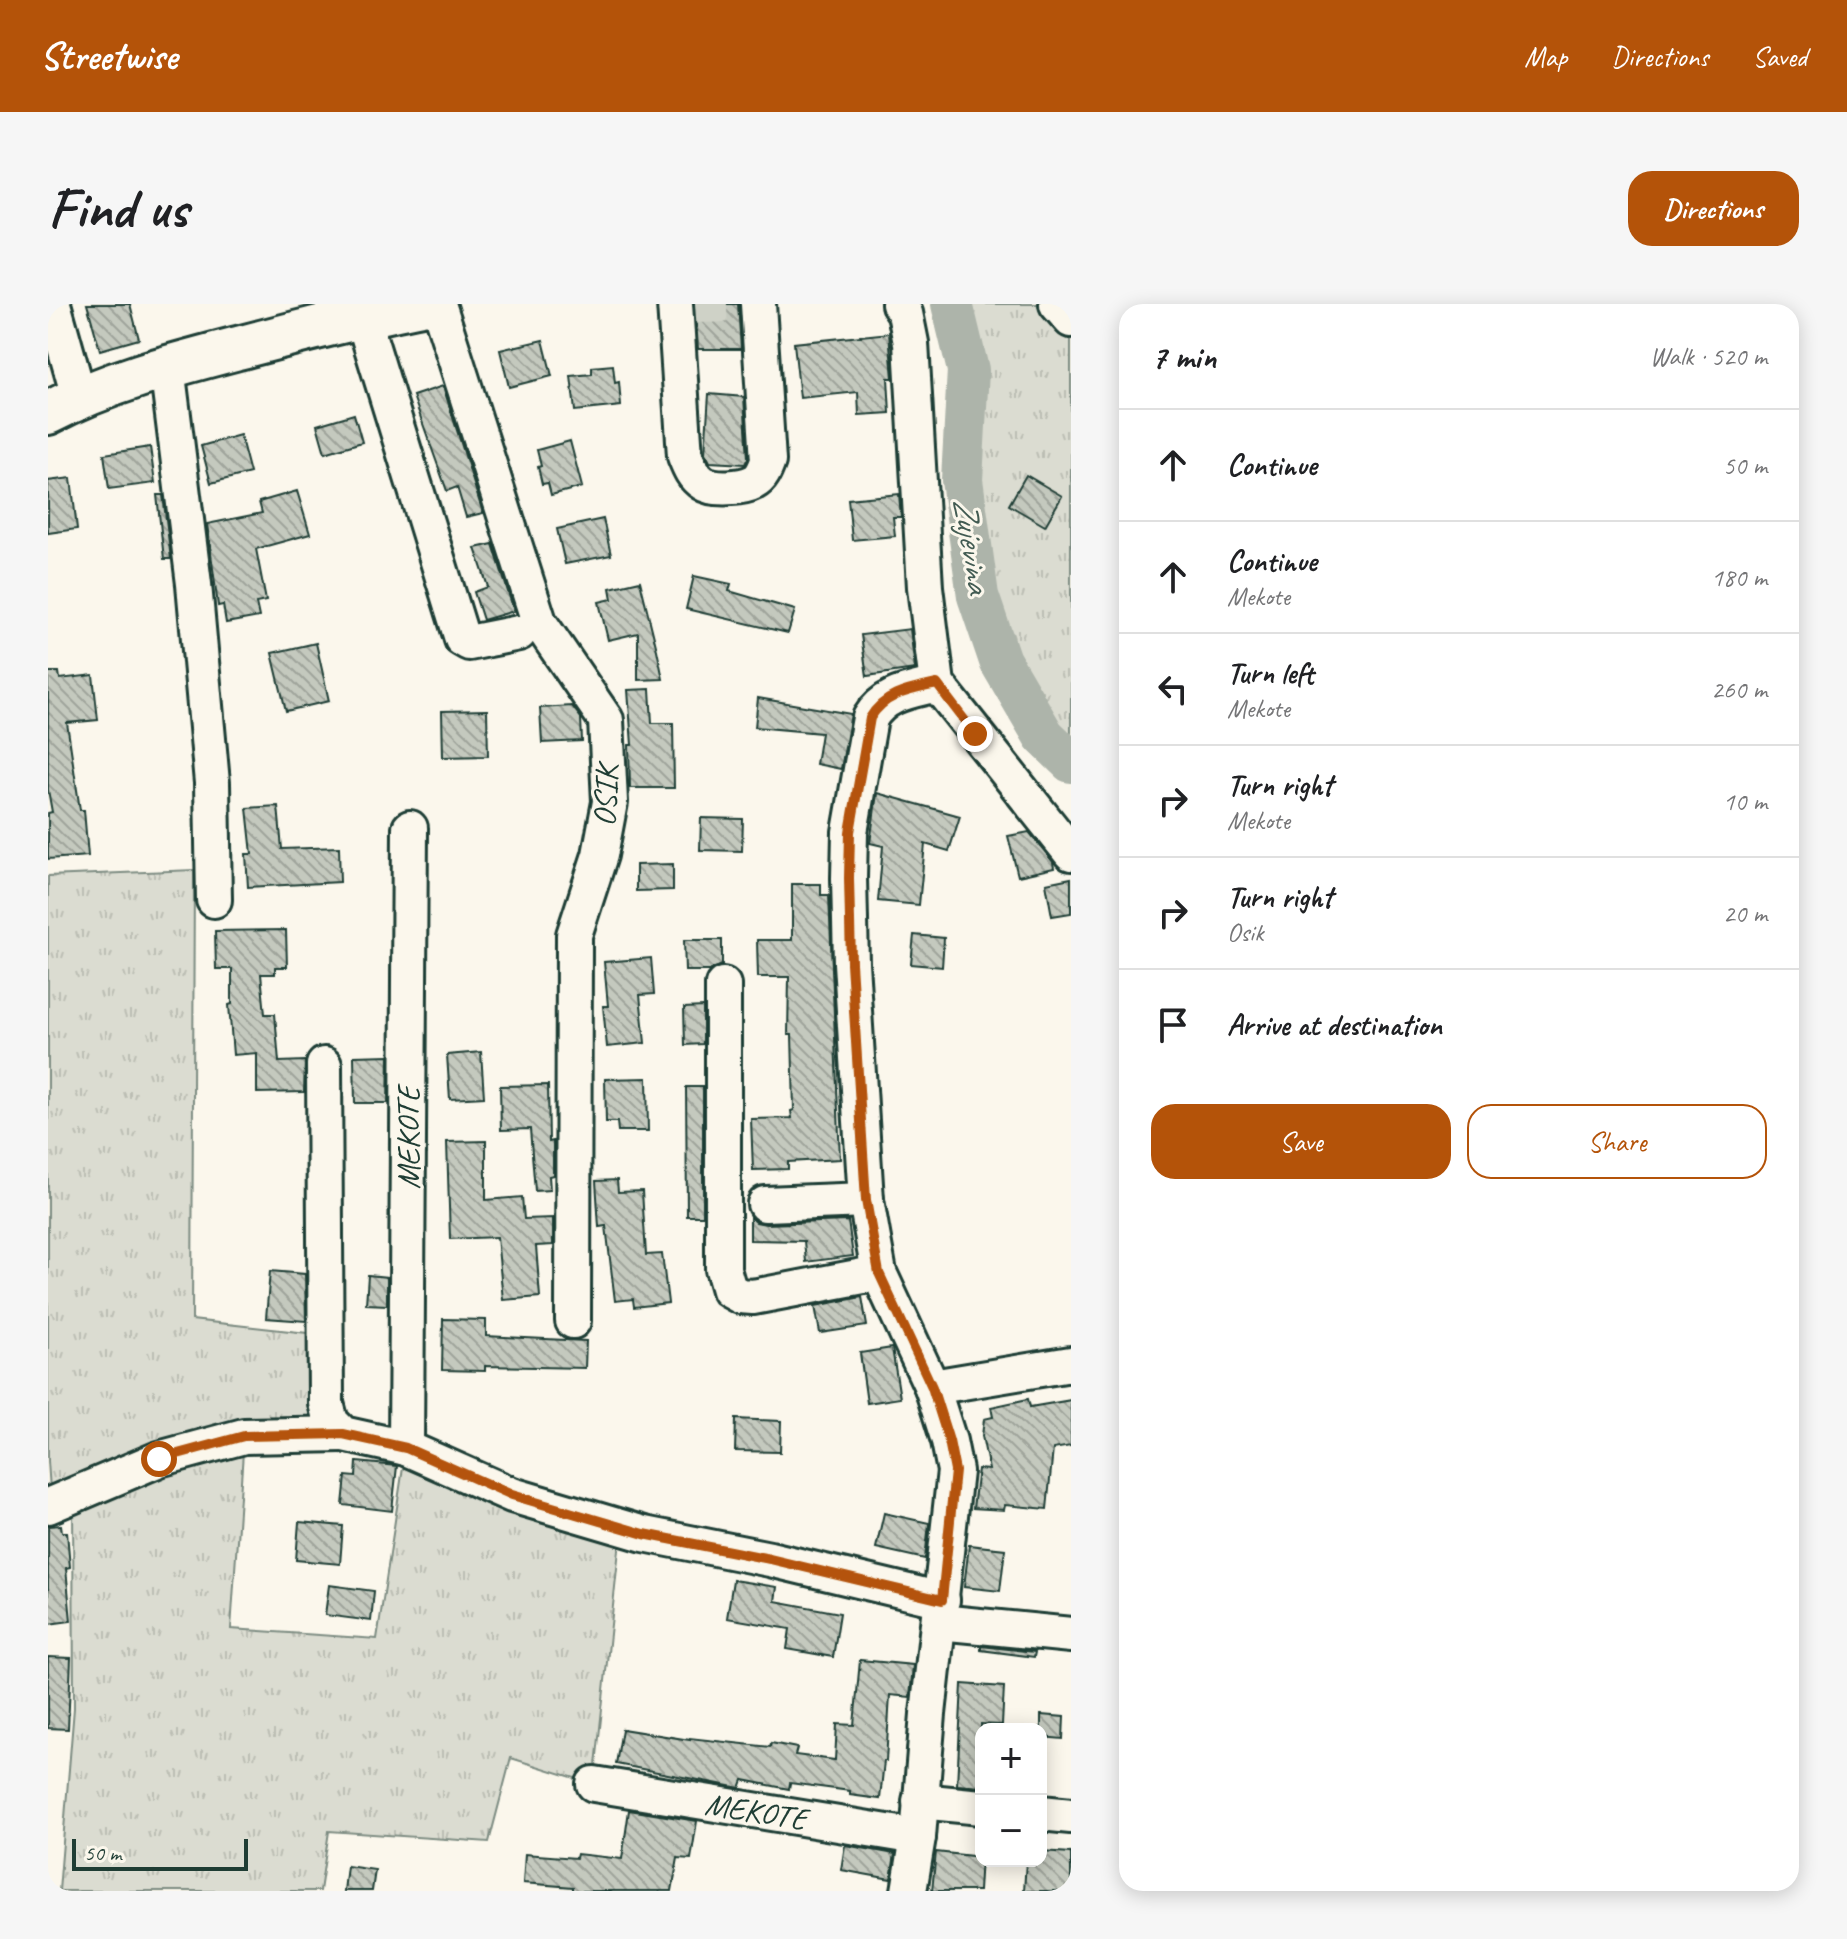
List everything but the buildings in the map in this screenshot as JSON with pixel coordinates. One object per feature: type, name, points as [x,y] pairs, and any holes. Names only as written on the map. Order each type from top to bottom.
[{"type":"main road","points":[[63,405],[167,367],[362,315],[422,304]]},
{"type":"street","points":[[53,304],[63,405]]},
{"type":"street","name":"OSIK","points":[[438,304],[539,622],[606,720],[610,802],[600,855],[574,935],[573,1321]]},
{"type":"street","points":[[686,305],[685,456],[692,472],[704,484],[729,487],[754,483],[762,475],[768,461],[748,304]]},
{"type":"street","points":[[899,304],[905,313],[911,343],[925,587],[937,684],[1071,853]]},
{"type":"street","points":[[1057,304],[1071,320]]},
{"type":"street","points":[[362,315],[462,639],[469,643],[519,633]]},
{"type":"street","points":[[167,367],[194,584],[212,783],[214,900]]},
{"type":"street","points":[[909,1891],[918,1837],[955,1471],[932,1387],[879,1273],[866,1200],[851,963],[849,862],[854,805],[870,718],[877,706],[887,698],[937,684]]},
{"type":"street","name":"MEKOTE","points":[[406,1448],[410,828]]},
{"type":"street","points":[[723,985],[723,1269],[729,1290],[740,1296],[753,1297],[879,1273]]},
{"type":"street","points":[[324,1065],[326,1403],[331,1422],[343,1434]]},
{"type":"street","points":[[765,1204],[866,1200]]},
{"type":"street","points":[[932,1387],[1071,1364]]},
{"type":"street","points":[[48,1506],[159,1459],[244,1436],[343,1434],[406,1448],[512,1495],[644,1534],[770,1559],[940,1611],[1071,1635]]},
{"type":"street","name":"MEKOTE","points":[[594,1784],[918,1837]]},
{"type":"street","points":[[920,1801],[975,1806]]},
{"type":"street","points":[[1047,1814],[1071,1816]]},
{"type":"green space","points":[[946,304],[1071,304],[1071,775],[1020,715],[983,646],[969,608],[952,531],[949,492],[953,390]]},
{"type":"green space","points":[[194,870],[192,1320],[325,1335],[343,1434],[244,1437],[231,1629],[377,1639],[406,1448],[620,1540],[594,1784],[511,1758],[489,1842],[329,1831],[320,1891],[59,1891],[74,1708],[73,1496],[51,1504],[48,1461],[48,876]]},
{"type":"waterway","name":"Zujevina","points":[[952,304],[968,370],[962,480],[978,596],[1000,661],[1044,736],[1071,762]]},
{"type":"tunnel","points":[[693,306],[742,305]]},
{"type":"route","points":[[159,1459],[244,1436],[343,1434],[406,1448],[512,1495],[644,1534],[770,1559],[942,1600],[955,1471],[932,1387],[879,1273],[870,1228],[851,963],[850,832],[870,718],[877,706],[887,698],[937,684],[975,734]]}]
